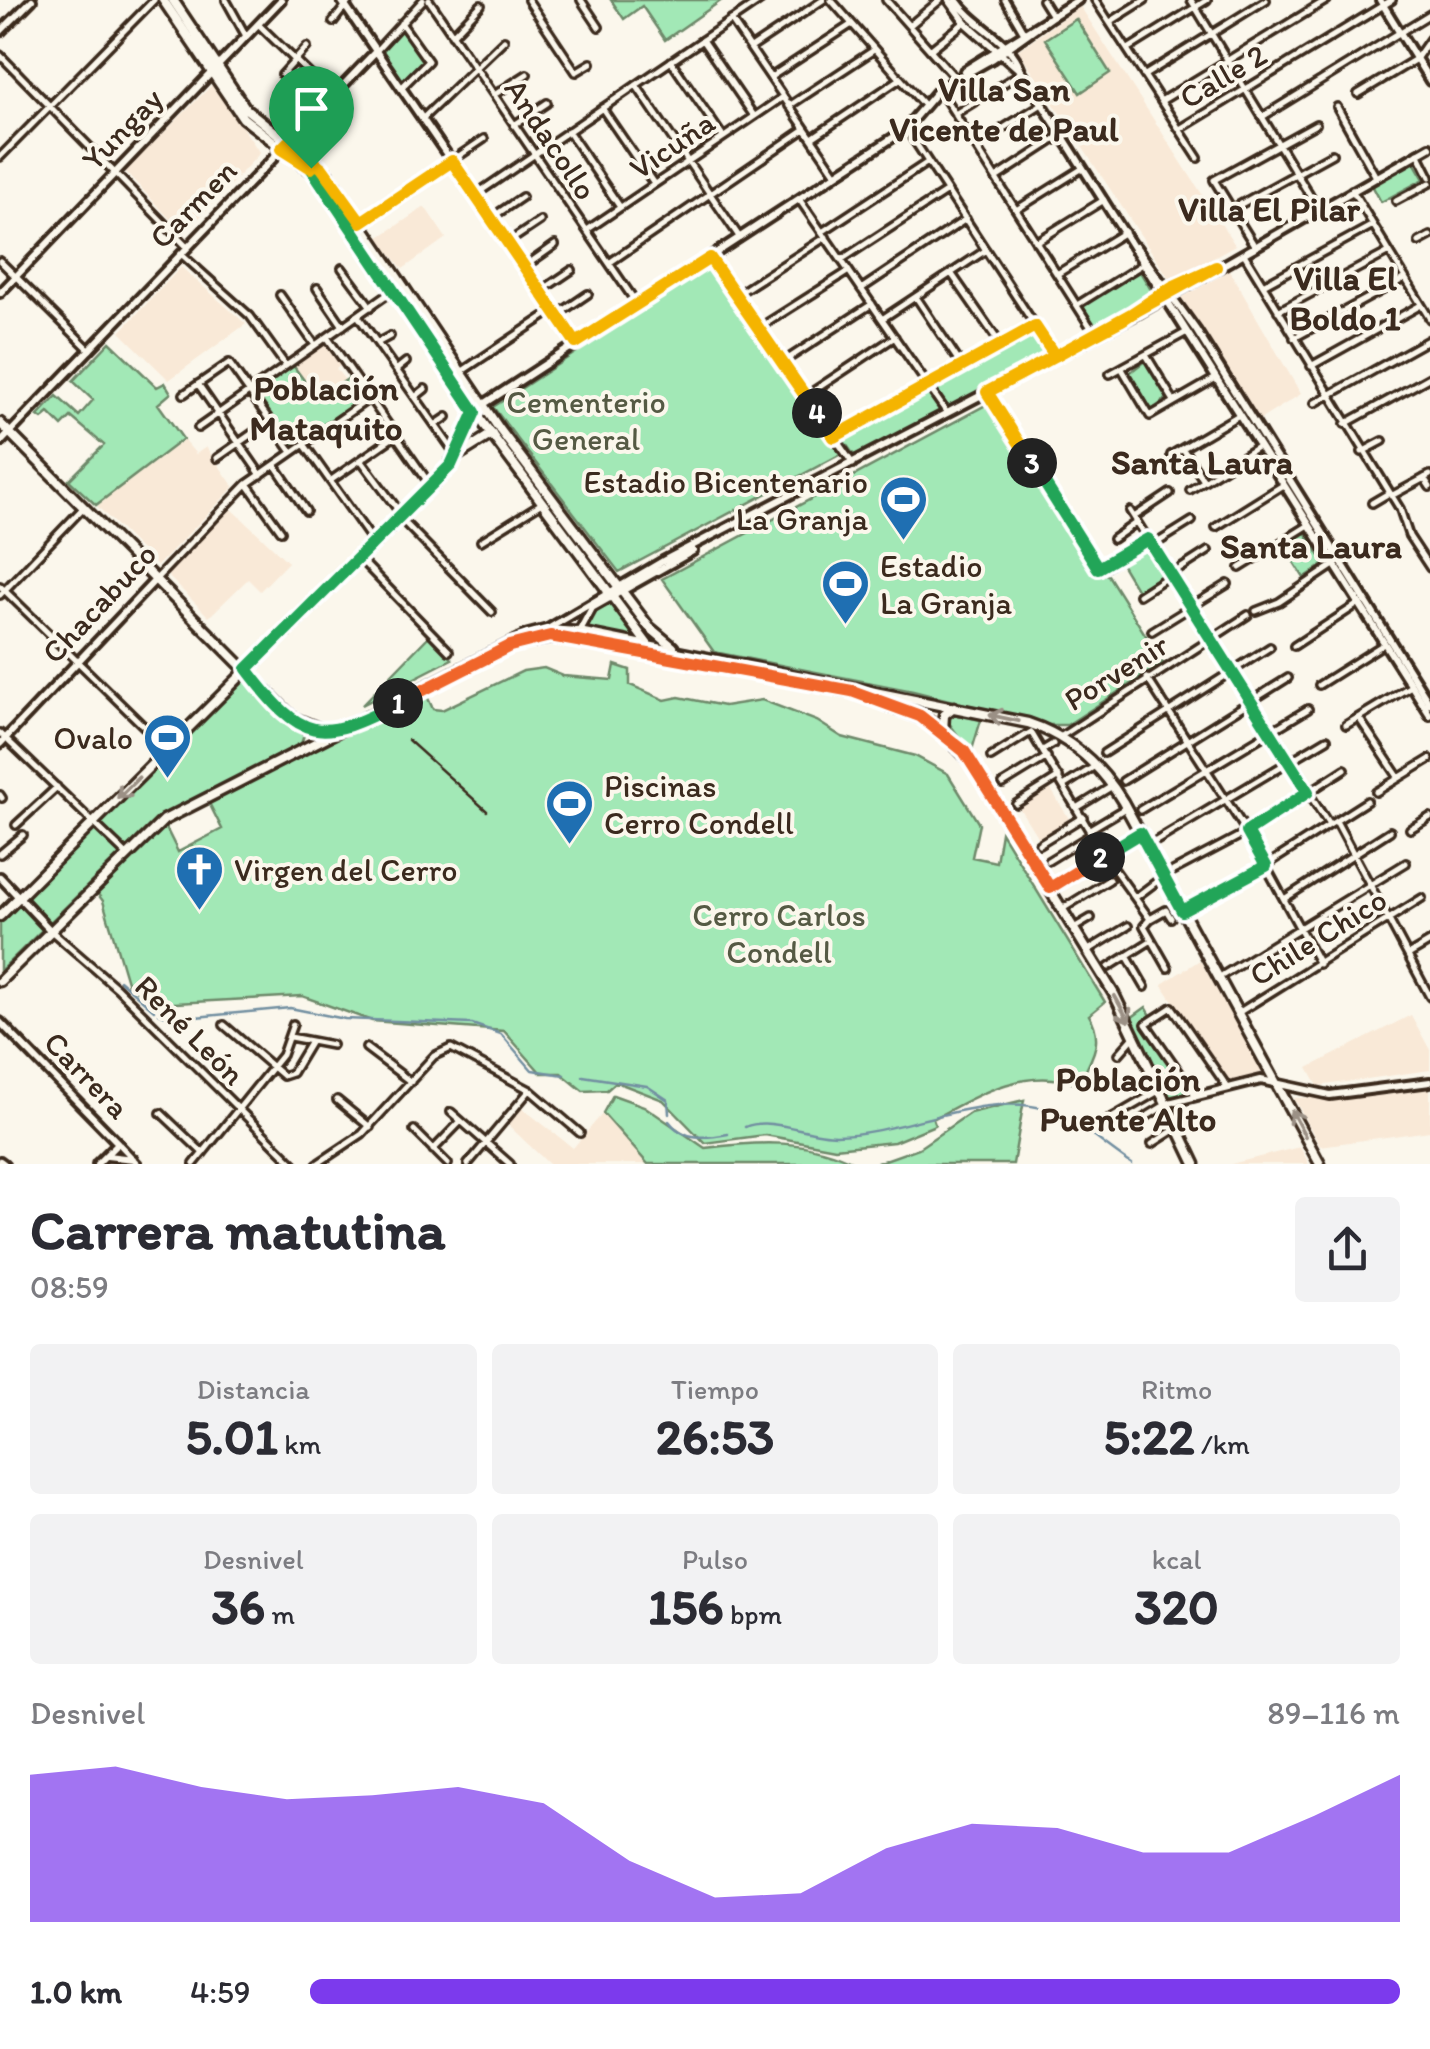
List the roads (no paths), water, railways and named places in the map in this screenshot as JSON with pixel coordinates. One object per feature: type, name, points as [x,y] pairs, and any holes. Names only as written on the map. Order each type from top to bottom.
[{"type":"main road","points":[[163,0],[214,69]]},
{"type":"main road","points":[[173,0],[243,118],[284,145],[316,173],[358,224],[461,372],[492,434],[658,655]]},
{"type":"main road","points":[[358,224],[395,288],[479,408],[649,627],[676,650]]},
{"type":"main road","points":[[0,916],[432,486],[456,456],[479,408]]},
{"type":"main road","points":[[0,424],[290,715],[310,728],[332,732]]},
{"type":"main road","points":[[456,456],[492,434]]},
{"type":"main road","points":[[0,981],[164,820],[332,732],[510,646],[546,630],[579,632],[1028,723],[1060,737],[1100,768],[1140,833],[1320,1164]]},
{"type":"main road","points":[[566,639],[579,632]]},
{"type":"main road","points":[[510,646],[540,638],[566,639],[861,694],[920,716],[943,731],[972,763],[1136,1034],[1195,1164]]},
{"type":"main road","points":[[943,731],[944,715],[954,707]]},
{"type":"main road","points":[[301,748],[310,728]]},
{"type":"street","points":[[0,32],[32,0]]},
{"type":"street","points":[[0,157],[154,0]]},
{"type":"street","points":[[226,0],[246,36]]},
{"type":"street","name":"Yungay","points":[[0,292],[280,0]]},
{"type":"street","name":"Carmen","points":[[0,443],[426,0]]},
{"type":"street","name":"Andacollo","points":[[426,0],[637,304]]},
{"type":"street","points":[[528,0],[576,72],[591,63]]},
{"type":"street","points":[[581,0],[599,27]]},
{"type":"street","points":[[474,195],[761,0]]},
{"type":"street","points":[[750,49],[827,0],[922,103]]},
{"type":"street","points":[[909,26],[940,0]]},
{"type":"street","points":[[952,0],[965,22],[1003,48]]},
{"type":"street","points":[[952,0],[1003,48],[1022,72],[1430,704]]},
{"type":"street","points":[[1004,0],[1023,31]]},
{"type":"street","points":[[1042,0],[1052,16]]},
{"type":"street","points":[[479,408],[906,128],[922,103],[938,88],[1078,0]]},
{"type":"street","points":[[1095,0],[1198,158]]},
{"type":"street","points":[[1110,22],[1145,0]]},
{"type":"street","points":[[1128,49],[1193,4],[1207,0]]},
{"type":"street","points":[[1144,75],[1266,0]]},
{"type":"street","points":[[1161,100],[1327,0]]},
{"type":"street","name":"Calle 2","points":[[1180,129],[1392,0]]},
{"type":"street","points":[[889,1],[955,78]]},
{"type":"street","points":[[333,22],[346,2],[576,343]]},
{"type":"street","points":[[1382,3],[1430,80]]},
{"type":"street","points":[[1193,4],[1318,210]]},
{"type":"street","points":[[452,34],[481,5]]},
{"type":"street","points":[[1262,117],[1430,14]]},
{"type":"street","points":[[1003,48],[1023,31],[1052,16]]},
{"type":"street","points":[[731,20],[836,174]]},
{"type":"street","points":[[930,50],[965,22]]},
{"type":"street","points":[[402,23],[428,61],[402,88]]},
{"type":"street","points":[[258,24],[332,96]]},
{"type":"street","points":[[770,78],[852,24]]},
{"type":"street","points":[[1358,94],[1416,58],[1430,39]]},
{"type":"street","points":[[422,119],[504,40]]},
{"type":"street","points":[[702,40],[754,116]]},
{"type":"street","points":[[282,75],[308,47]]},
{"type":"street","points":[[789,106],[874,50]]},
{"type":"street","points":[[0,55],[250,316],[286,366]]},
{"type":"street","points":[[671,61],[723,137]]},
{"type":"street","points":[[955,114],[1022,72]]},
{"type":"street","points":[[494,95],[527,74]]},
{"type":"street","points":[[812,138],[900,79]]},
{"type":"street","points":[[636,85],[740,238]]},
{"type":"street","points":[[938,88],[1095,334]]},
{"type":"street","name":"Vicuña","points":[[586,230],[783,96]]},
{"type":"street","points":[[514,125],[548,103]]},
{"type":"street","points":[[975,146],[1042,104]]},
{"type":"street","points":[[1337,107],[1376,177]]},
{"type":"street","points":[[602,108],[654,184]]},
{"type":"street","points":[[1254,246],[1214,180],[1316,124]]},
{"type":"street","points":[[906,128],[1055,356]]},
{"type":"street","points":[[609,263],[805,129]]},
{"type":"street","points":[[568,131],[620,207]]},
{"type":"street","points":[[996,178],[1062,135]]},
{"type":"street","points":[[358,224],[484,140]]},
{"type":"street","points":[[546,630],[1125,318],[1424,150]]},
{"type":"street","points":[[1424,150],[1430,162]]},
{"type":"street","points":[[1396,201],[1430,180],[1424,150]]},
{"type":"street","points":[[1232,209],[1332,154]]},
{"type":"street","points":[[736,295],[928,162]]},
{"type":"street","points":[[1016,210],[1084,168]]},
{"type":"street","points":[[1352,190],[1430,319]]},
{"type":"street","points":[[841,260],[947,191]]},
{"type":"street","points":[[491,218],[522,197]]},
{"type":"street","points":[[799,199],[947,413]]},
{"type":"street","points":[[1036,242],[1104,200]]},
{"type":"street","points":[[861,289],[966,219]]},
{"type":"street","points":[[507,242],[540,221]]},
{"type":"street","points":[[1262,284],[1373,224]]},
{"type":"street","points":[[1057,274],[1124,232]]},
{"type":"street","points":[[1419,242],[1430,236]]},
{"type":"street","points":[[1132,242],[1430,716]]},
{"type":"street","points":[[524,267],[555,245]]},
{"type":"street","points":[[882,319],[986,250]]},
{"type":"street","points":[[1242,252],[1390,494],[1430,568]]},
{"type":"street","points":[[1278,311],[1390,252]]},
{"type":"street","points":[[710,258],[852,464]]},
{"type":"street","points":[[0,261],[90,350]]},
{"type":"street","points":[[1077,306],[1143,264]]},
{"type":"street","points":[[342,268],[370,307]]},
{"type":"street","points":[[540,291],[572,270]]},
{"type":"street","points":[[759,328],[848,270]]},
{"type":"street","points":[[951,274],[1001,345]]},
{"type":"street","points":[[1294,338],[1405,278]]},
{"type":"street","points":[[317,288],[342,326]]},
{"type":"street","points":[[198,428],[395,288]]},
{"type":"street","points":[[280,294],[315,345]]},
{"type":"street","points":[[461,372],[588,294]]},
{"type":"street","points":[[916,297],[962,366]]},
{"type":"street","points":[[782,362],[872,304]]},
{"type":"street","points":[[1311,366],[1422,305]]},
{"type":"street","points":[[358,316],[456,456]]},
{"type":"street","points":[[834,437],[1035,326]]},
{"type":"street","points":[[1110,374],[1187,332]]},
{"type":"street","points":[[377,344],[390,336]]},
{"type":"street","points":[[327,337],[432,486]]},
{"type":"street","points":[[806,396],[895,337]]},
{"type":"street","points":[[1315,403],[1430,339]]},
{"type":"street","points":[[1146,355],[1174,401]]},
{"type":"street","points":[[184,394],[230,362],[292,452]]},
{"type":"street","points":[[396,370],[406,362]]},
{"type":"street","points":[[1122,370],[1150,416],[1216,378]]},
{"type":"street","points":[[1345,424],[1430,377]]},
{"type":"street","points":[[198,384],[261,475]]},
{"type":"street","points":[[415,396],[426,389]]},
{"type":"street","points":[[987,392],[1096,567],[1104,568],[1148,539]]},
{"type":"street","name":"Chacabuco","points":[[2,738],[234,496],[370,398]]},
{"type":"street","points":[[1171,455],[1240,415]]},
{"type":"street","points":[[435,425],[447,417]]},
{"type":"street","points":[[217,458],[270,421]]},
{"type":"street","points":[[330,482],[396,436]]},
{"type":"street","points":[[1362,452],[1383,441]]},
{"type":"street","points":[[304,444],[374,543]]},
{"type":"street","points":[[1190,490],[1259,446]]},
{"type":"street","points":[[1183,448],[1204,481]]},
{"type":"street","points":[[361,460],[401,517],[492,612]]},
{"type":"street","points":[[275,465],[306,511]]},
{"type":"street","points":[[1372,503],[1427,477],[1430,487]]},
{"type":"street","points":[[247,484],[281,531]]},
{"type":"street","points":[[1216,526],[1284,485]]},
{"type":"street","points":[[1113,538],[1134,517],[1170,493]]},
{"type":"street","points":[[481,541],[542,503]]},
{"type":"street","points":[[84,507],[2,591],[167,749]]},
{"type":"street","points":[[1134,517],[1329,825]]},
{"type":"street","points":[[1152,546],[1192,521]]},
{"type":"street","points":[[1240,568],[1309,526]]},
{"type":"street","points":[[1139,594],[1208,552]]},
{"type":"street","points":[[359,558],[448,651]]},
{"type":"street","points":[[1256,611],[1279,602],[1334,565]]},
{"type":"street","points":[[1152,632],[1228,584]]},
{"type":"street","points":[[579,632],[589,611],[610,594]]},
{"type":"street","points":[[1294,646],[1358,604]]},
{"type":"street","name":"Porvenir","points":[[1060,737],[1248,615]]},
{"type":"street","points":[[1319,685],[1384,644]]},
{"type":"street","points":[[1104,752],[1270,647]]},
{"type":"street","points":[[1147,678],[1247,832],[1319,964]]},
{"type":"street","points":[[1124,782],[1288,678]]},
{"type":"street","points":[[1346,726],[1411,686]]},
{"type":"street","points":[[1140,810],[1308,709]]},
{"type":"street","points":[[1359,718],[1398,778]]},
{"type":"street","points":[[992,757],[1031,732],[1104,855],[1150,920]]},
{"type":"street","points":[[2,738],[126,854]]},
{"type":"street","points":[[1156,841],[1227,802],[1326,739]]},
{"type":"street","points":[[1003,784],[1053,744]]},
{"type":"street","points":[[1376,792],[1430,758]]},
{"type":"street","points":[[1064,786],[1092,768]]},
{"type":"street","points":[[1172,871],[1247,832],[1346,768]]},
{"type":"street","points":[[1016,804],[1059,777]]},
{"type":"street","points":[[16,825],[57,788]]},
{"type":"street","points":[[1078,808],[1109,788]]},
{"type":"street","points":[[1182,911],[1266,866],[1367,801]]},
{"type":"street","points":[[1048,861],[1122,810]]},
{"type":"street","points":[[1039,844],[1084,816]]},
{"type":"street","points":[[1410,830],[1430,817]]},
{"type":"street","points":[[1336,821],[1388,920],[1427,983],[1430,997]]},
{"type":"street","points":[[1284,899],[1390,831]]},
{"type":"street","points":[[1050,888],[1140,833]]},
{"type":"street","points":[[0,854],[23,835]]},
{"type":"street","points":[[1222,976],[1406,862]]},
{"type":"street","points":[[0,876],[50,930]]},
{"type":"street","points":[[1062,909],[1108,880]]},
{"type":"street","points":[[1136,897],[1160,880]]},
{"type":"street","name":"Chile Chico","points":[[1238,1013],[1422,898]]},
{"type":"street","points":[[1168,968],[1144,926],[1166,910],[1171,918]]},
{"type":"street","points":[[1074,928],[1091,918]]},
{"type":"street","points":[[1087,951],[1128,926]]},
{"type":"street","name":"René León","points":[[50,930],[117,988],[294,1164]]},
{"type":"street","points":[[1109,966],[1152,940]]},
{"type":"street","points":[[1408,955],[1430,942]]},
{"type":"street","points":[[1127,956],[1145,987]]},
{"type":"street","points":[[1196,1096],[1146,1024],[1172,1007],[1228,1088]]},
{"type":"street","name":"Carrera","points":[[0,1022],[136,1162]]},
{"type":"street","points":[[161,1113],[200,1160],[271,1070],[293,1024]]},
{"type":"street","points":[[224,1025],[271,1070],[288,1076],[310,1043]]},
{"type":"street","points":[[1118,1054],[1136,1034]]},
{"type":"street","points":[[290,1037],[332,1045]]},
{"type":"street","points":[[366,1048],[411,1082]]},
{"type":"street","points":[[318,1164],[370,1126],[434,1056],[454,1048],[530,1090],[580,1133]]},
{"type":"street","points":[[1131,1126],[1169,1103],[1275,1081],[1330,1095],[1430,1082]]},
{"type":"street","points":[[1096,1127],[1162,1089]]},
{"type":"street","points":[[468,1164],[530,1090]]},
{"type":"street","points":[[337,1100],[370,1126]]},
{"type":"street","points":[[451,1112],[510,1164]]},
{"type":"street","points":[[433,1150],[461,1121]]},
{"type":"street","points":[[1152,1144],[1179,1126]]},
{"type":"street","points":[[414,1130],[448,1164]]},
{"type":"street","points":[[97,1164],[118,1143]]},
{"type":"street","points":[[107,1156],[136,1162]]},
{"type":"waterway","points":[[119,980],[154,1010]]},
{"type":"waterway","points":[[159,1013],[174,1019],[290,1008],[345,1019],[472,1024],[501,1034],[532,1070],[564,1075]]},
{"type":"waterway","points":[[583,1076],[647,1086],[668,1100],[669,1114]]},
{"type":"waterway","points":[[745,1127],[778,1125],[836,1135],[888,1128],[970,1109],[1023,1105],[1070,1120],[1132,1164]]},
{"type":"waterway","points":[[669,1121],[688,1135],[728,1134]]},
{"type":"railway","points":[[408,740],[487,811]]},
{"type":"place","name":"Estadio Bicentenario La Granja","points":[[903,542]]},
{"type":"place","name":"Estadio La Granja","points":[[845,626]]},
{"type":"place","name":"Ovalo","points":[[168,780]]},
{"type":"place","name":"Piscinas Cerro Condell","points":[[569,846]]},
{"type":"place","name":"Virgen del Cerro","points":[[199,912]]},
{"type":"district","name":"Villa San Vicente de Paul","points":[[1004,109]]},
{"type":"district","name":"Villa El Pilar","points":[[1269,209]]},
{"type":"district","name":"Villa El Boldo 1","points":[[1345,298]]},
{"type":"district","name":"Población Mataquito","points":[[326,408]]},
{"type":"district","name":"Santa Laura","points":[[1202,462]]},
{"type":"district","name":"Santa Laura","points":[[1311,546]]},
{"type":"district","name":"Población Puente Alto","points":[[1128,1099]]},
{"type":"park label","name":"Cementerio General","points":[[586,420]]},
{"type":"park label","name":"Cerro Carlos Condell","points":[[779,934]]}]
